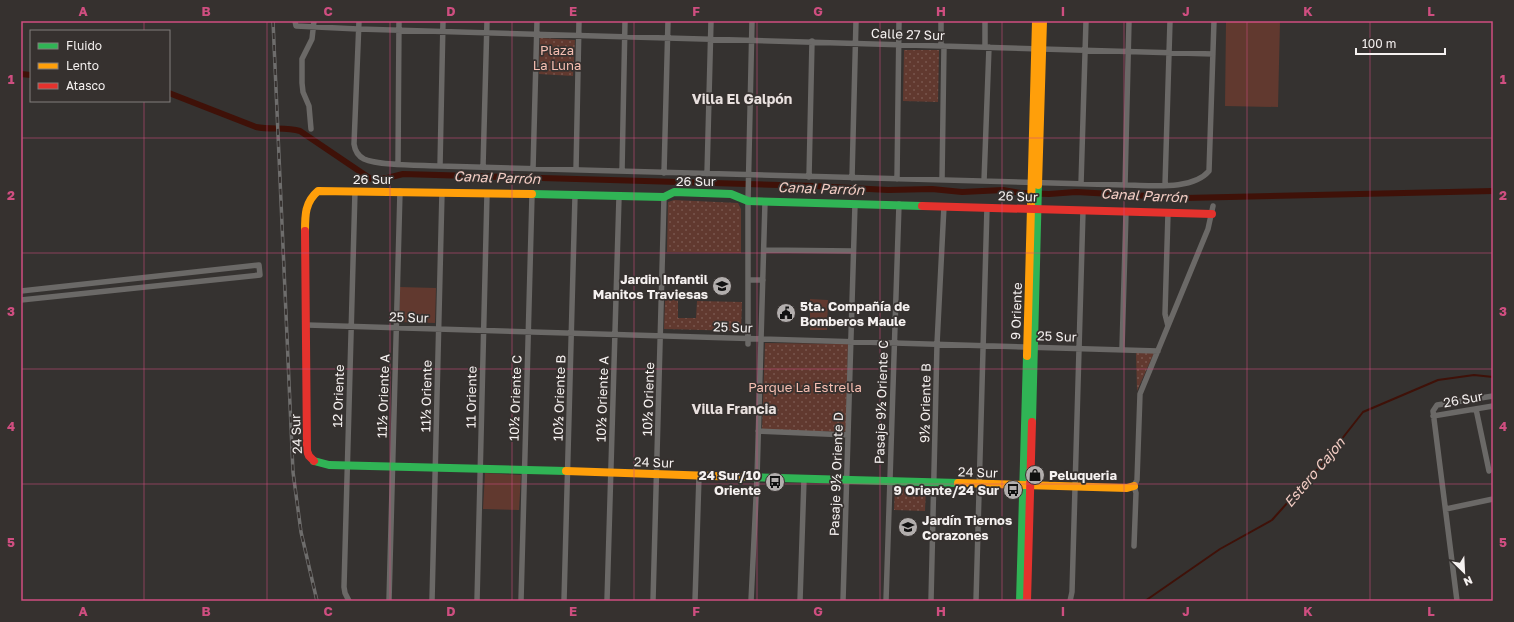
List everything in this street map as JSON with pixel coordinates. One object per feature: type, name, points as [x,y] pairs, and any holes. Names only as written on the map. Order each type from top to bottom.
[{"type":"street","name":"Calle 27 Sur","points":[[295,21],[296,26],[314,24],[358,29],[624,38],[900,44],[1169,54],[1213,54]]},
{"type":"street","points":[[358,21],[358,29]]},
{"type":"street","points":[[398,164],[399,21]]},
{"type":"street","points":[[440,166],[443,21]]},
{"type":"street","points":[[483,167],[487,21]]},
{"type":"street","points":[[533,169],[537,21]]},
{"type":"street","points":[[576,170],[579,21]]},
{"type":"street","points":[[622,172],[625,21]]},
{"type":"street","points":[[664,173],[668,21]]},
{"type":"street","points":[[707,174],[711,21]]},
{"type":"street","points":[[748,341],[748,201],[752,21]]},
{"type":"street","points":[[852,178],[856,21]]},
{"type":"street","points":[[897,179],[900,21]]},
{"type":"street","points":[[941,21],[942,180]]},
{"type":"street","points":[[984,181],[987,47],[986,21]]},
{"type":"street","name":"9 Oriente","points":[[1036,21],[1039,49]]},
{"type":"street","name":"9 Oriente","points":[[1027,601],[1027,485],[1035,185],[1039,49],[1043,21]]},
{"type":"street","points":[[1081,184],[1086,21]]},
{"type":"street","points":[[1125,186],[1129,21]]},
{"type":"street","points":[[1165,185],[1170,21]]},
{"type":"street","points":[[1213,54],[1214,21]]},
{"type":"street","points":[[311,129],[309,106],[303,92],[302,59],[312,39],[314,24]]},
{"type":"street","name":"26 Sur","points":[[358,29],[354,144],[359,155],[367,160],[398,164],[440,166],[707,174],[749,178],[809,177],[984,181],[1035,185],[1081,184],[1125,186],[1187,184],[1205,176],[1209,171],[1213,54]]},
{"type":"street","points":[[809,177],[812,42]]},
{"type":"street","name":"26 Sur","points":[[307,325],[305,215],[306,205],[310,196],[318,191],[400,191],[619,197],[664,197],[674,192],[731,194],[748,201],[765,202],[986,207],[1035,204],[1083,211],[1168,213],[1212,210]]},
{"type":"street","name":"12 Oriente","points":[[349,601],[344,587],[355,191]]},
{"type":"street","name":"11½ Oriente A","points":[[389,601],[400,191]]},
{"type":"street","name":"11½ Oriente","points":[[432,601],[442,192]]},
{"type":"street","name":"11 Oriente","points":[[477,601],[487,194]]},
{"type":"street","name":"10½ Oriente C","points":[[521,601],[532,195]]},
{"type":"street","name":"10½ Oriente B","points":[[564,601],[575,196]]},
{"type":"street","name":"10½ Oriente A","points":[[607,601],[619,197]]},
{"type":"street","name":"10½ Oriente","points":[[653,601],[664,197]]},
{"type":"street","points":[[751,601],[757,478],[765,202]]},
{"type":"street","name":"Pasaje 9½ Oriente D","points":[[843,601],[855,204]]},
{"type":"street","name":"Pasaje 9½ Oriente C","points":[[886,601],[898,204]]},
{"type":"street","name":"9½ Oriente B","points":[[931,601],[937,344],[944,206]]},
{"type":"street","points":[[976,601],[986,207]]},
{"type":"street","points":[[1134,546],[1136,493],[1134,486],[1137,480],[1139,398],[1208,229],[1212,210]]},
{"type":"street","points":[[1070,601],[1072,592],[1083,211]]},
{"type":"street","points":[[1122,350],[1126,212]]},
{"type":"street","points":[[1168,213],[1165,314],[1168,326]]},
{"type":"street","points":[[764,250],[853,251]]},
{"type":"street","points":[[21,291],[259,265],[260,275],[21,300]]},
{"type":"street","points":[[172,275],[172,284]]},
{"type":"street","points":[[748,280],[763,280]]},
{"type":"street","points":[[31,290],[32,299]]},
{"type":"street","name":"25 Sur","points":[[307,325],[616,334],[748,341],[761,339],[1158,351]]},
{"type":"street","name":"24 Sur","points":[[307,325],[307,455],[309,459],[320,463],[757,478],[1127,488],[1134,486]]},
{"type":"street","name":"26 Sur","points":[[1493,396],[1437,405],[1434,407],[1433,416],[1493,406]]},
{"type":"street","points":[[1476,409],[1489,471]]},
{"type":"street","points":[[1433,416],[1457,601]]},
{"type":"street","points":[[758,432],[848,435]]},
{"type":"street","points":[[695,601],[699,476]]},
{"type":"street","points":[[800,601],[804,479]]},
{"type":"street","name":"9 Oriente","points":[[1020,601],[1027,485]]},
{"type":"street","points":[[1446,509],[1493,499]]},
{"type":"green space","points":[[1226,21],[1280,21],[1278,107],[1225,106]]},
{"type":"green space","name":"Plaza La Luna","points":[[540,38],[575,40],[573,76],[539,74]]},
{"type":"green space","points":[[904,50],[939,50],[938,102],[903,101]]},
{"type":"green space","points":[[674,200],[738,203],[741,209],[741,253],[667,252],[668,202]]},
{"type":"green space","points":[[400,287],[436,288],[435,323],[399,322]]},
{"type":"green space","points":[[810,299],[828,300],[827,330],[810,330]]},
{"type":"green space","points":[[665,300],[678,300],[678,318],[696,318],[697,301],[742,302],[741,331],[664,329]]},
{"type":"green space","name":"Parque La Estrella","points":[[765,343],[848,344],[846,430],[844,432],[762,430]]},
{"type":"green space","points":[[1136,353],[1154,353],[1137,391]]},
{"type":"green space","points":[[485,473],[521,475],[519,510],[483,509]]},
{"type":"green space","points":[[895,487],[926,488],[925,511],[894,510]]},
{"type":"waterway","name":"Canal Parrón","points":[[21,74],[30,75]]},
{"type":"waterway","name":"Canal Parrón","points":[[170,93],[256,127],[300,131],[371,179],[387,178],[403,174],[814,186],[888,190],[932,189],[962,192],[1003,190],[1021,193],[1049,194],[1076,192],[1185,198],[1493,191]]},
{"type":"waterway","name":"Estero Cajon","points":[[1145,601],[1220,549],[1272,520],[1323,463],[1363,412],[1438,380],[1474,375],[1493,377]]},
{"type":"railway","points":[[273,21],[293,472],[301,532],[317,601]]},
{"type":"traffic: fast","points":[[1032,422],[1038,185]]},
{"type":"traffic: fast","points":[[532,194],[664,197],[674,192],[731,194],[748,201],[922,206]]},
{"type":"traffic: fast","points":[[1020,601],[1027,356]]},
{"type":"traffic: fast","points":[[314,461],[329,465],[566,471]]},
{"type":"traffic: fast","points":[[742,477],[958,483]]},
{"type":"traffic: slow","points":[[1027,356],[1036,21]]},
{"type":"traffic: slow","points":[[1038,185],[1043,21]]},
{"type":"traffic: slow","points":[[305,231],[308,204],[318,191],[532,194]]},
{"type":"traffic: slow","points":[[566,471],[742,477]]},
{"type":"traffic: slow","points":[[958,483],[1127,488],[1134,486]]},
{"type":"traffic: jam","points":[[922,206],[1212,214]]},
{"type":"traffic: jam","points":[[305,231],[307,451],[309,456],[314,461]]},
{"type":"traffic: jam","points":[[1027,601],[1032,422]]},
{"type":"place","name":"Jardin Infantil Manitos Traviesas","points":[[722,286]]},
{"type":"place","name":"5ta. Compañía de Bomberos Maule","points":[[786,313]]},
{"type":"place","name":"Peluqueria","points":[[1035,475]]},
{"type":"place","name":"24 Sur/10 Oriente","points":[[775,482]]},
{"type":"place","name":"9 Oriente/24 Sur","points":[[1013,490]]},
{"type":"place","name":"Jardín Tiernos Corazones","points":[[908,527]]},
{"type":"district","name":"Villa El Galpón","points":[[742,98]]},
{"type":"district","name":"Villa Francia","points":[[734,408]]}]
